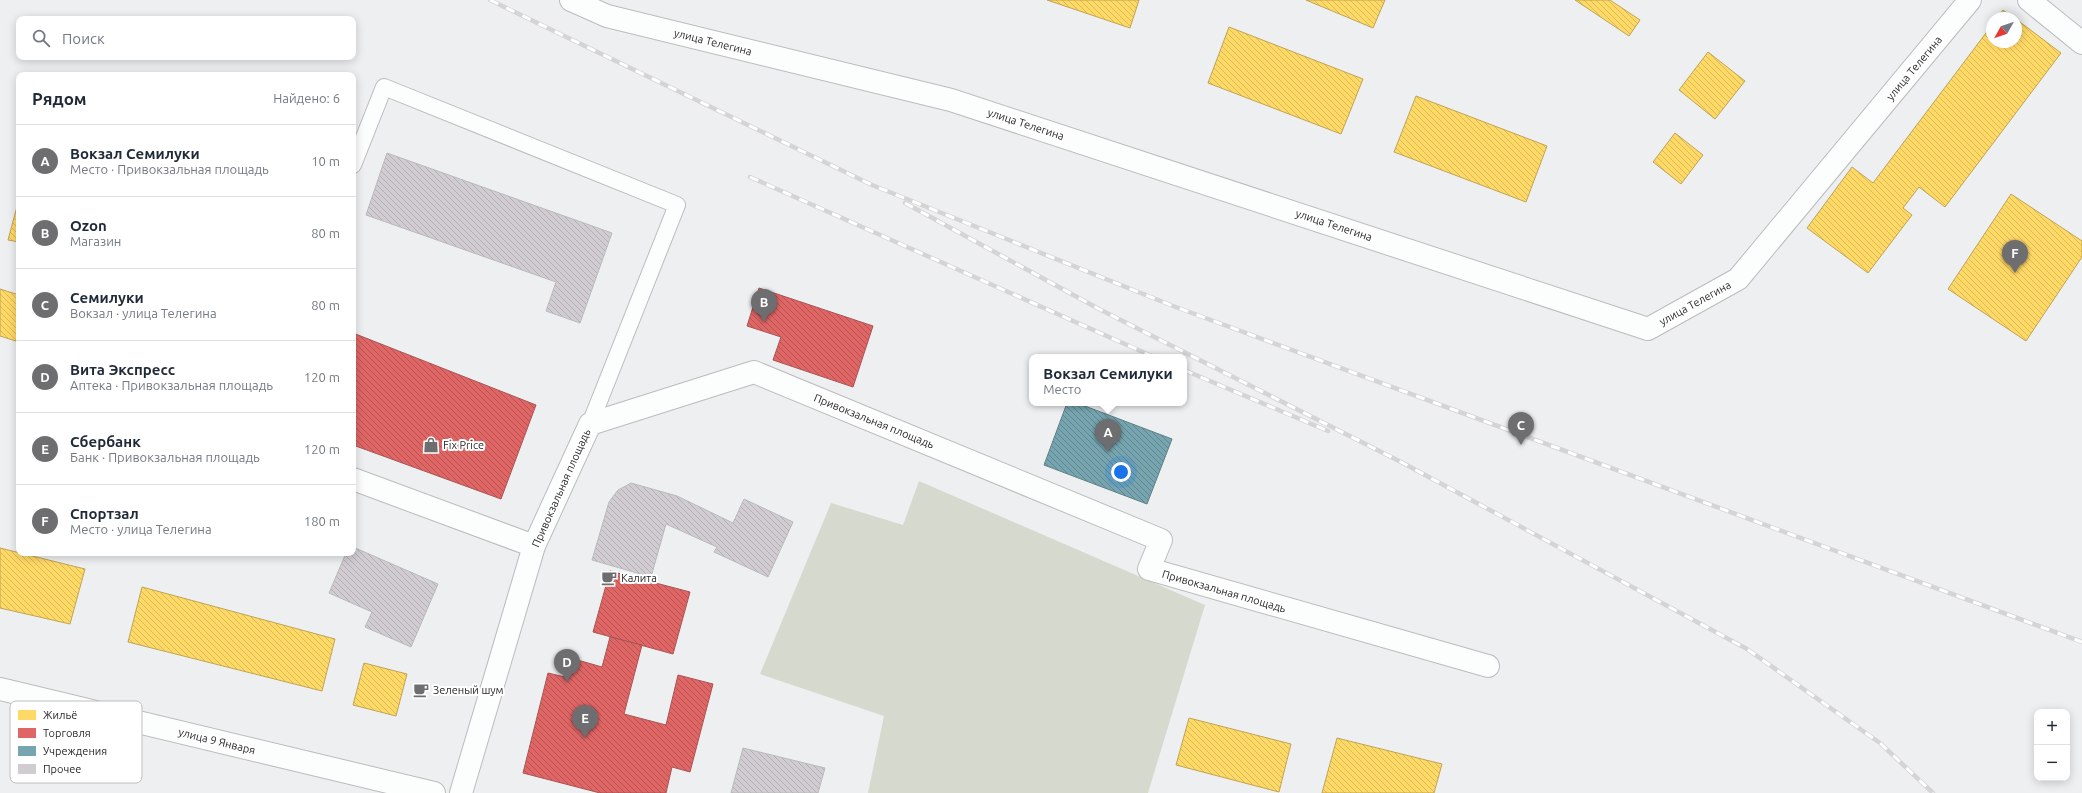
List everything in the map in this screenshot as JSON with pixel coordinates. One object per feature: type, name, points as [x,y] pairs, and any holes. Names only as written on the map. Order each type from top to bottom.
[{"type":"street","name":"улица Телегина","points":[[571,0],[606,16],[951,100],[1648,329],[1738,279],[1970,0]]},
{"type":"street","points":[[2029,0],[2082,43]]},
{"type":"street","name":"Привокзальная площадь","points":[[461,793],[534,546],[590,424],[754,372],[1161,540],[1149,569],[1488,666]]},
{"type":"street","points":[[356,480],[534,546]]},
{"type":"street","name":"улица 9 Января","points":[[0,688],[54,701]]},
{"type":"street","name":"улица 9 Января","points":[[142,722],[434,793]]},
{"type":"lane","points":[[356,157],[384,87],[677,204],[590,424]]},
{"type":"shaded area","points":[[919,481],[1205,605],[1148,793],[868,793],[884,716],[760,674],[831,503],[903,525]]},
{"type":"building: Жильё","points":[[1047,0],[1139,0],[1130,28]]},
{"type":"building: Жильё","points":[[1306,0],[1385,0],[1373,28]]},
{"type":"building: Жильё","points":[[1575,0],[1610,0],[1640,20],[1629,36]]},
{"type":"building: Жильё","points":[[2022,24],[2061,53],[1945,207],[1919,187],[1903,208],[1912,215],[1868,273],[1807,228],[1852,167],[1873,183],[1986,33],[1986,48],[2022,48]]},
{"type":"building: Жильё","points":[[1229,27],[1363,79],[1341,134],[1208,83]]},
{"type":"building: Жильё","points":[[1708,52],[1745,81],[1715,119],[1679,90]]},
{"type":"building: Жильё","points":[[1416,96],[1547,146],[1526,202],[1394,152]]},
{"type":"building: Жильё","points":[[1675,133],[1703,155],[1681,184],[1653,162]]},
{"type":"building: Жильё","points":[[2011,194],[2082,241],[2082,257],[2026,341],[1948,289]]},
{"type":"building: Жильё","points":[[16,210],[16,241],[8,240]]},
{"type":"building: Жильё","points":[[0,289],[16,294],[16,341],[0,336]]},
{"type":"building: Жильё","points":[[0,548],[16,552],[16,556],[32,556],[85,569],[70,624],[0,608]]},
{"type":"building: Жильё","points":[[142,587],[335,639],[322,691],[128,642]]},
{"type":"building: Жильё","points":[[364,663],[407,674],[396,716],[353,705]]},
{"type":"building: Жильё","points":[[1189,718],[1291,744],[1279,792],[1176,765]]},
{"type":"building: Жильё","points":[[1337,738],[1442,764],[1434,793],[1322,793]]},
{"type":"building: Торговля","points":[[759,288],[873,326],[853,387],[773,360],[781,337],[747,326]]},
{"type":"building: Торговля","points":[[356,334],[536,405],[501,499],[356,446]]},
{"type":"building: Торговля","points":[[610,571],[690,592],[673,654],[593,632]]},
{"type":"building: Торговля","points":[[610,637],[642,645],[624,714],[666,725],[678,675],[713,684],[690,772],[672,767],[666,793],[600,793],[523,773],[548,673],[569,678],[574,659],[602,667]]},
{"type":"building: Учреждения","points":[[1066,406],[1085,406],[1172,439],[1147,504],[1044,465]]},
{"type":"building: Прочее","points":[[387,153],[612,233],[580,323],[546,311],[556,282],[366,215]]},
{"type":"building: Прочее","points":[[631,483],[677,496],[733,523],[744,499],[793,522],[768,577],[714,552],[717,547],[666,524],[651,577],[592,560],[609,502],[618,490]]},
{"type":"building: Прочее","points":[[356,548],[438,584],[411,647],[365,627],[372,612],[329,593],[345,556],[356,556]]},
{"type":"building: Прочее","points":[[743,748],[825,768],[818,793],[731,793]]},
{"type":"railway","points":[[490,0],[872,185],[1173,306],[2082,642]]},
{"type":"railway","points":[[750,177],[1147,354]]},
{"type":"railway","points":[[905,203],[1099,309],[1401,462],[1747,649],[1880,743],[1933,793]]},
{"type":"railway","points":[[1187,371],[1328,431]]},
{"type":"place","name":"Спортзал","points":[[2015,273]]},
{"type":"place","name":"Ozon","points":[[764,322]]},
{"type":"place","name":"Fix Price","points":[[431,445]]},
{"type":"place","name":"Семилуки","points":[[1521,445]]},
{"type":"place","name":"Вокзал Семилуки","points":[[1108,452]]},
{"type":"place","name":"Калита","points":[[609,578]]},
{"type":"place","name":"Вита Экспресс","points":[[567,682]]},
{"type":"place","name":"Зеленый шум","points":[[421,690]]},
{"type":"place","name":"Сбербанк","points":[[585,738]]}]
